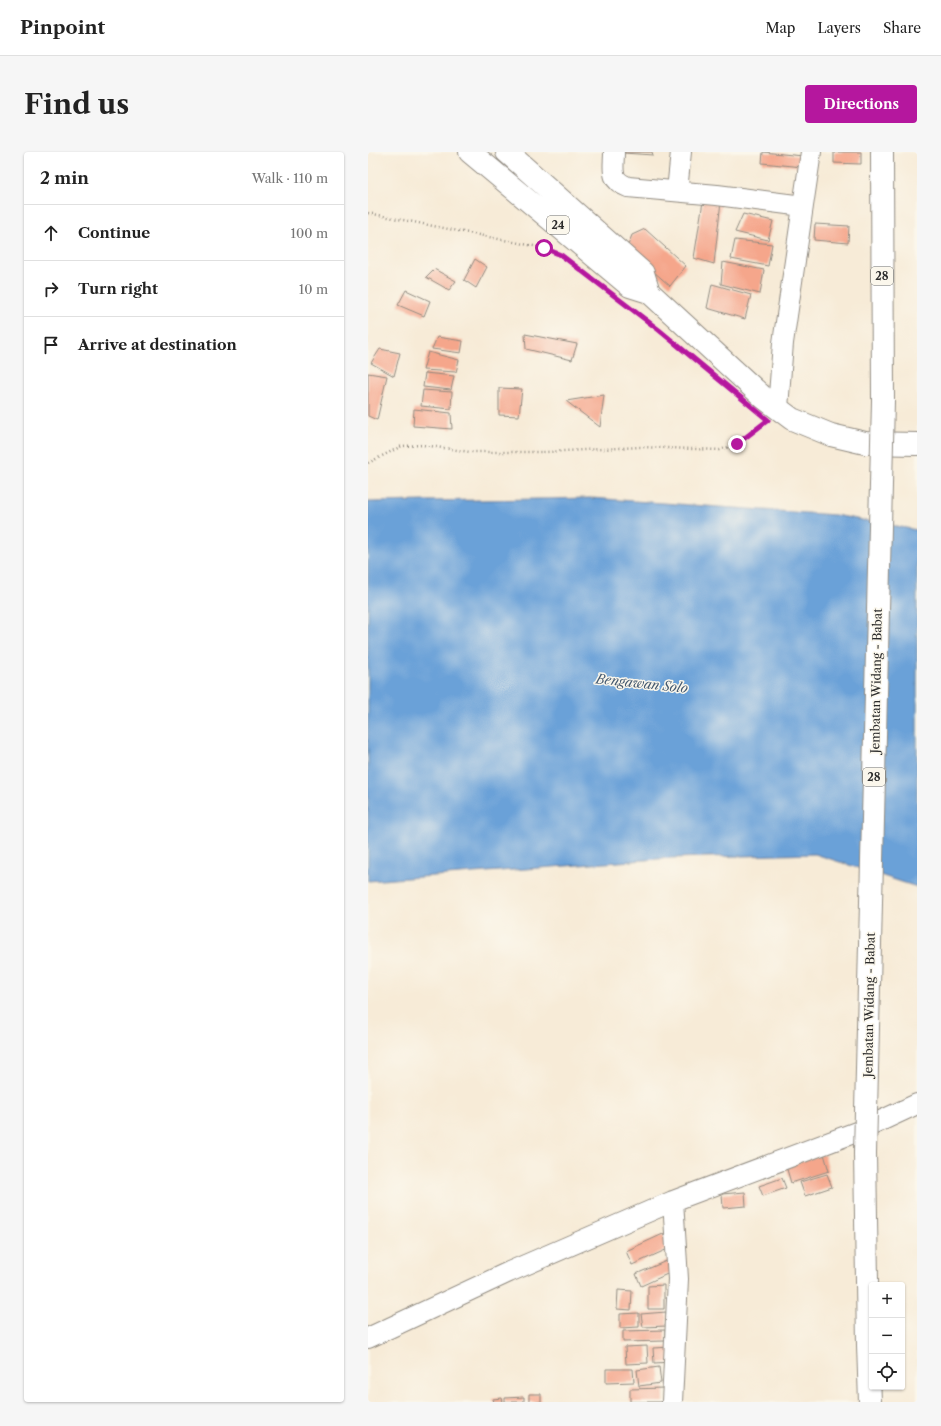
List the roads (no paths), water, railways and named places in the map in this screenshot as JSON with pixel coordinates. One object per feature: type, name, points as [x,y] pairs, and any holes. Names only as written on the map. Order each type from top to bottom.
[{"type":"highway","name":"24","points":[[470,152],[630,286],[649,292],[764,398],[773,414],[792,419],[831,435],[865,443],[917,444]]},
{"type":"highway","name":"24","points":[[507,152],[643,273],[649,292]]},
{"type":"highway","name":"Jembatan Widang - Babat","points":[[870,1402],[865,1152],[883,401],[882,152]]},
{"type":"street","points":[[614,152],[615,179],[619,184],[628,187],[677,191],[803,206]]},
{"type":"street","points":[[677,191],[681,152]]},
{"type":"street","points":[[773,414],[811,152]]},
{"type":"street","points":[[368,1338],[509,1272],[673,1200],[858,1131],[917,1104]]},
{"type":"street","points":[[672,1402],[678,1279],[673,1200]]},
{"type":"water","name":"Bengawan Solo","points":[[591,498],[835,515],[917,530],[917,887],[815,854],[671,858],[368,881],[368,502]]}]
